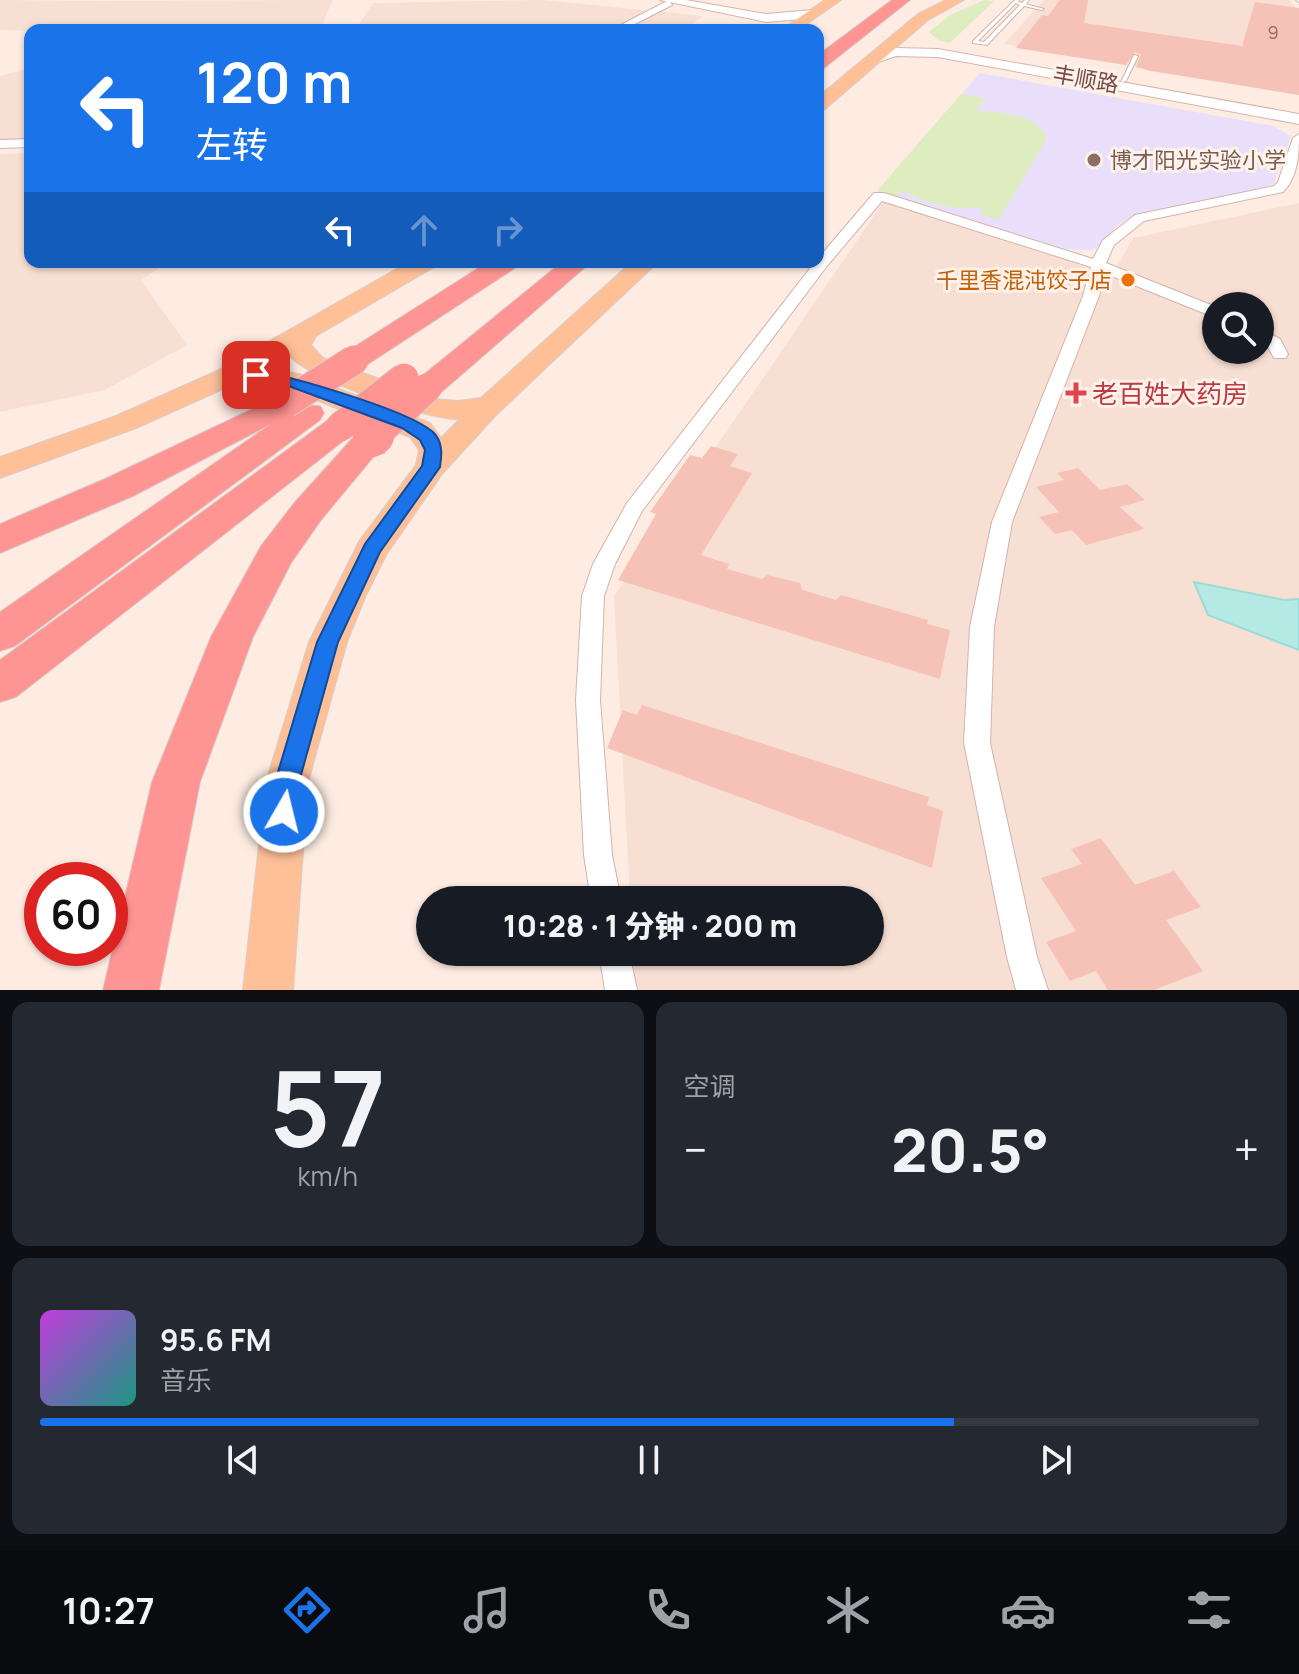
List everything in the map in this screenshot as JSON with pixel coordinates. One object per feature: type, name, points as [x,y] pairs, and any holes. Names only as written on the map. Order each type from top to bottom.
[{"type":"highway","points":[[824,41],[879,0]]},
{"type":"highway","points":[[824,59],[902,0]]},
{"type":"highway","points":[[0,684],[327,420],[362,364],[498,268]]},
{"type":"highway","points":[[362,364],[506,268]]},
{"type":"highway","points":[[416,383],[551,268]]},
{"type":"highway","points":[[0,523],[196,448],[327,420],[416,383],[570,268]]},
{"type":"highway","points":[[0,634],[327,420]]},
{"type":"highway","points":[[131,990],[176,782],[232,637],[275,556],[308,511],[327,420]]},
{"type":"highway","points":[[0,539],[120,487],[196,448]]},
{"type":"main road","points":[[649,0],[766,18],[813,14]]},
{"type":"main road","points":[[797,24],[834,0]]},
{"type":"main road","points":[[824,101],[934,9],[957,0]]},
{"type":"main road","points":[[668,2],[770,24]]},
{"type":"main road","points":[[908,29],[919,41],[935,47],[1299,116]]},
{"type":"main road","name":"丰顺路","points":[[873,60],[895,52],[938,53],[1299,116]]},
{"type":"main road","points":[[0,468],[126,422],[227,377],[416,268]]},
{"type":"main road","points":[[268,990],[287,782],[328,642],[372,549],[431,467],[492,404],[639,268]]},
{"type":"main road","points":[[305,333],[298,345],[300,353],[313,364],[441,411],[492,404]]},
{"type":"main road","points":[[227,377],[256,375],[289,380],[420,430],[434,450],[431,467]]},
{"type":"street","points":[[627,24],[668,2]]},
{"type":"street","points":[[1032,990],[1022,957],[977,743],[982,627],[1002,522],[1091,296],[1098,265],[1108,243],[1140,218],[1278,189],[1284,183],[1299,138]]},
{"type":"street","points":[[0,144],[24,143]]},
{"type":"street","points":[[824,261],[879,196],[1098,265],[1202,307]]},
{"type":"street","points":[[604,886],[598,855],[588,700],[593,596],[604,564],[634,508],[818,268]]},
{"type":"street","points":[[1274,342],[1280,354]]},
{"type":"street","points":[[617,966],[621,990]]},
{"type":"lane","points":[[1026,2],[985,44],[975,42],[1013,1],[1026,2],[1042,9]]},
{"type":"lane","points":[[1123,81],[1136,56]]},
{"type":"shaded area","points":[[0,0],[333,0],[323,24],[24,24],[24,31],[0,30]]},
{"type":"shaded area","points":[[543,0],[703,16],[692,24],[359,24],[373,3]]},
{"type":"shaded area","points":[[1044,0],[1289,0],[1299,11],[1299,95],[1004,44]]},
{"type":"shaded area","points":[[24,70],[24,140],[0,140],[0,76]]},
{"type":"shaded area","name":"博才阳光实验小学","points":[[980,73],[1273,126],[1291,136],[1274,183],[1265,188],[1135,215],[1118,225],[1102,244],[1092,250],[1057,249],[877,191]]},
{"type":"shaded area","points":[[24,153],[24,268],[160,268],[141,280],[187,345],[105,390],[0,412],[0,154]]},
{"type":"shaded area","points":[[884,201],[1072,262],[1110,279],[1133,238],[1299,203],[1299,990],[635,990],[634,966],[884,966],[884,886],[629,886],[614,596]]},
{"type":"green space","points":[[984,0],[994,1],[950,43],[938,40],[929,32],[950,15]]},
{"type":"green space","points":[[961,94],[985,98],[976,111],[1024,118],[1046,135],[1045,142],[999,219],[979,214],[983,207],[942,206],[904,190],[896,197],[877,191]]},
{"type":"water","points":[[1194,582],[1284,600],[1299,599],[1299,650],[1208,615]]},
{"type":"building","points":[[1060,0],[1088,0],[1084,23],[1242,46],[1255,2],[1299,8],[1299,95],[1151,71],[1136,67],[1141,55],[1135,52],[1126,65],[1016,48],[1042,15],[1048,16]]},
{"type":"building","points":[[711,446],[738,454],[730,466],[752,473],[701,555],[729,564],[727,569],[762,579],[767,575],[800,583],[802,590],[836,600],[841,595],[928,620],[927,624],[950,630],[940,679],[618,580],[656,514],[650,512],[690,455],[702,458]]},
{"type":"building","points":[[1078,468],[1100,490],[1127,484],[1145,500],[1120,507],[1144,529],[1086,545],[1072,530],[1055,534],[1039,517],[1059,512],[1036,487],[1064,480],[1057,473]]},
{"type":"building","points":[[642,705],[929,797],[927,805],[943,811],[932,868],[607,748],[623,710],[637,715]]},
{"type":"building","points":[[1101,838],[1135,885],[1174,871],[1201,907],[1166,920],[1203,971],[1154,990],[1108,990],[1096,971],[1070,981],[1046,942],[1076,931],[1041,878],[1082,864],[1071,849]]},
{"type":"place","name":"博才阳光实验小学","points":[[1094,160]]},
{"type":"place","name":"千里香混沌饺子店","points":[[1128,280]]},
{"type":"place","name":"老百姓大药房","points":[[1076,393]]},
{"type":"route","points":[[256,375],[289,380],[408,424],[427,436],[434,450],[431,467],[372,549],[328,642],[287,782],[284,812]]}]
